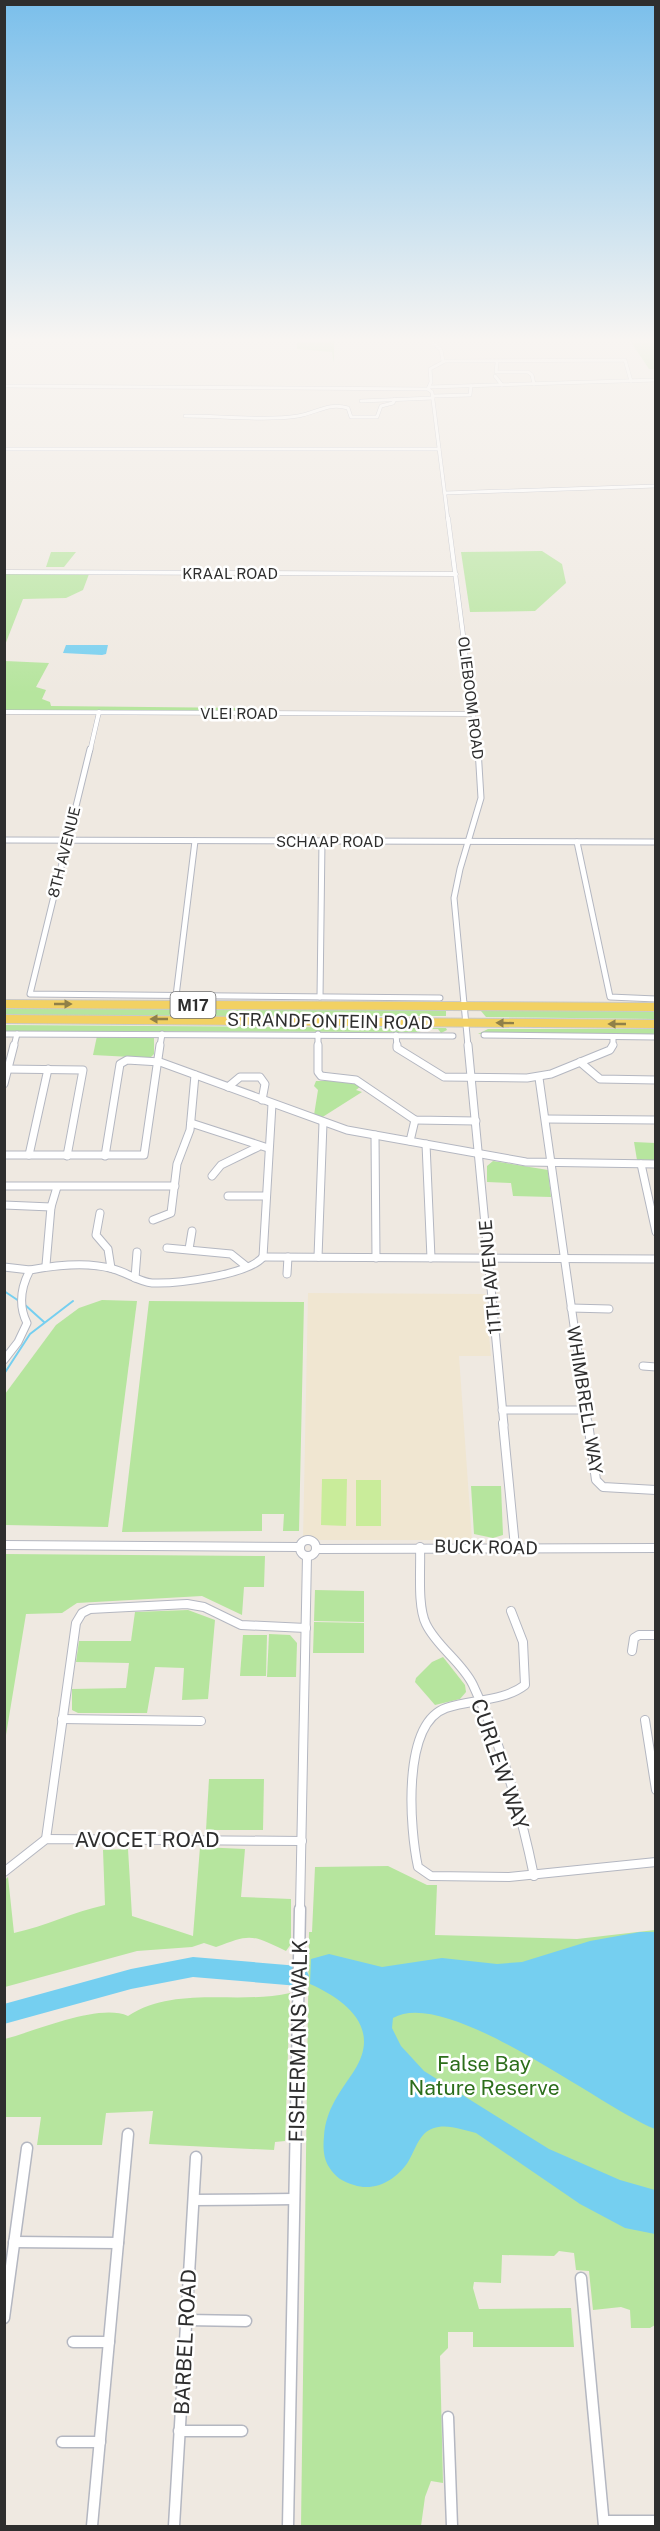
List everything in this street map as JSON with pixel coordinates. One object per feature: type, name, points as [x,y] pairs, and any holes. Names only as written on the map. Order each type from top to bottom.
[{"type":"main road","name":"STRANDFONTEIN ROAD","points":[[4,1004],[656,1007]]},
{"type":"main road","name":"STRANDFONTEIN ROAD","points":[[4,1019],[656,1024]]},
{"type":"street","name":"OLIEBOOM ROAD","points":[[441,457],[483,801],[479,820],[458,866],[454,898],[466,1007]]},
{"type":"street","points":[[445,493],[656,486]]},
{"type":"street","name":"KRAAL ROAD","points":[[4,572],[456,574]]},
{"type":"street","name":"VLEI ROAD","points":[[4,712],[474,714]]},
{"type":"street","name":"8TH AVENUE","points":[[99,712],[30,992],[34,995],[176,996]]},
{"type":"street","name":"SCHAAP ROAD","points":[[4,840],[656,842]]},
{"type":"street","points":[[195,841],[176,996],[440,998]]},
{"type":"street","points":[[320,997],[322,841]]},
{"type":"street","points":[[577,842],[610,997],[656,999]]},
{"type":"street","name":"11TH AVENUE","points":[[466,1007],[515,1547]]},
{"type":"street","name":"STRANDFONTEIN ROAD","points":[[4,1034],[453,1036]]},
{"type":"street","points":[[4,1084],[16,1034]]},
{"type":"street","points":[[4,1155],[144,1155],[162,1034]]},
{"type":"street","points":[[318,1035],[318,1072],[321,1076],[356,1080],[415,1120],[476,1121]]},
{"type":"street","points":[[396,1035],[397,1048],[434,1073],[444,1077],[472,1078],[539,1078],[610,1050],[613,1046],[613,1036]]},
{"type":"street","points":[[484,1035],[656,1037]]},
{"type":"street","points":[[105,1156],[120,1064],[128,1060],[157,1061],[322,1123],[375,1135],[479,1154],[552,1163],[656,1164]]},
{"type":"street","points":[[580,1062],[600,1079],[656,1080]]},
{"type":"street","points":[[6,1069],[82,1070],[67,1155]]},
{"type":"street","points":[[29,1155],[48,1069]]},
{"type":"street","points":[[153,1220],[174,1214],[177,1164],[191,1123],[195,1075]]},
{"type":"street","points":[[228,1087],[240,1077],[260,1077],[265,1084],[262,1100]]},
{"type":"street","name":"WHIMBRELL WAY","points":[[539,1078],[598,1484],[609,1489],[656,1490]]},
{"type":"street","points":[[4,1267],[30,1270],[46,1265],[111,1268],[152,1283],[230,1275],[246,1266],[258,1263],[262,1257],[272,1104]]},
{"type":"street","points":[[546,1119],[656,1120]]},
{"type":"street","points":[[410,1141],[415,1120]]},
{"type":"street","points":[[191,1123],[214,1128],[258,1147],[268,1148]]},
{"type":"street","points":[[318,1257],[322,1123]]},
{"type":"street","points":[[375,1135],[376,1258]]},
{"type":"street","points":[[426,1144],[431,1258]]},
{"type":"street","points":[[212,1176],[221,1165],[232,1159],[247,1157],[258,1147]]},
{"type":"street","points":[[641,1164],[656,1232]]},
{"type":"street","points":[[4,1186],[175,1186]]},
{"type":"street","points":[[46,1265],[51,1207],[57,1187]]},
{"type":"street","points":[[228,1196],[266,1196]]},
{"type":"street","points":[[4,1205],[51,1207]]},
{"type":"street","points":[[100,1213],[96,1235],[103,1240],[113,1258],[111,1268]]},
{"type":"street","points":[[189,1249],[192,1232]]},
{"type":"street","points":[[167,1248],[233,1255],[246,1266]]},
{"type":"street","points":[[135,1278],[137,1252]]},
{"type":"street","points":[[262,1257],[656,1259]]},
{"type":"street","points":[[287,1274],[288,1257]]},
{"type":"street","points":[[4,1360],[18,1342],[27,1323],[22,1314],[22,1291],[30,1270]]},
{"type":"street","points":[[571,1308],[609,1309]]},
{"type":"street","points":[[643,1366],[656,1366]]},
{"type":"street","points":[[501,1410],[586,1410]]},
{"type":"street","points":[[4,1545],[300,1547],[308,1541],[313,1543],[316,1549],[307,1556],[301,1552],[300,1547]]},
{"type":"street","name":"CURLEW WAY","points":[[420,1547],[422,1613],[426,1625],[471,1682],[489,1722],[528,1846],[534,1876]]},
{"type":"street","name":"BUCK ROAD","points":[[316,1549],[656,1548]]},
{"type":"street","name":"FISHERMANS WALK","points":[[288,2526],[307,1556]]},
{"type":"street","points":[[4,1872],[46,1839],[76,1623],[82,1613],[94,1609],[187,1604],[204,1607],[241,1625],[306,1628]]},
{"type":"street","points":[[511,1611],[523,1642],[526,1682],[515,1693],[479,1699],[437,1712],[423,1728],[417,1748],[412,1800],[417,1868],[431,1876],[534,1876],[656,1862]]},
{"type":"street","points":[[632,1651],[634,1638],[639,1635],[656,1635]]},
{"type":"street","points":[[62,1719],[201,1721]]},
{"type":"street","points":[[645,1720],[656,1790]]},
{"type":"street","name":"AVOCET ROAD","points":[[46,1839],[302,1841]]},
{"type":"street","points":[[92,2526],[128,2134]]},
{"type":"street","points":[[4,2318],[27,2148]]},
{"type":"street","name":"BARBEL ROAD","points":[[174,2526],[196,2157]]},
{"type":"street","points":[[194,2200],[294,2199]]},
{"type":"street","points":[[14,2242],[118,2242]]},
{"type":"street","points":[[581,2278],[604,2524],[656,2521]]},
{"type":"street","points":[[186,2320],[246,2321]]},
{"type":"street","points":[[73,2342],[109,2342]]},
{"type":"street","points":[[448,2417],[452,2526]]},
{"type":"street","points":[[180,2431],[242,2431]]},
{"type":"street","points":[[62,2442],[100,2442]]},
{"type":"shaded area","points":[[308,1293],[485,1294],[491,1356],[459,1356],[472,1540],[303,1540]]},
{"type":"green space","points":[[542,551],[562,564],[566,583],[535,611],[470,612],[461,552]]},
{"type":"green space","points":[[51,552],[76,552],[64,567],[46,567]]},
{"type":"green space","points":[[5,573],[89,574],[83,590],[66,598],[23,599],[5,645]]},
{"type":"green space","points":[[5,661],[49,663],[36,687],[46,690],[42,699],[50,702],[51,706],[246,708],[244,711],[5,710]]},
{"type":"green space","points":[[5,1007],[429,1010],[446,1011],[446,1016],[5,1016]]},
{"type":"green space","points":[[655,1010],[655,1019],[486,1017],[481,1011]]},
{"type":"green space","points":[[5,1025],[446,1028],[447,1030],[441,1033],[438,1029],[424,1029],[419,1032],[5,1031]]},
{"type":"green space","points":[[488,1029],[656,1029],[655,1034],[478,1034]]},
{"type":"green space","points":[[97,1036],[154,1038],[154,1054],[150,1058],[93,1055]]},
{"type":"green space","points":[[316,1081],[351,1081],[361,1086],[356,1090],[362,1092],[321,1118],[314,1115],[318,1090],[314,1086]]},
{"type":"green space","points":[[634,1142],[655,1143],[655,1160],[637,1160]]},
{"type":"green space","points":[[493,1161],[548,1170],[551,1197],[513,1196],[511,1183],[487,1182],[487,1166]]},
{"type":"green space","points":[[102,1300],[137,1301],[108,1527],[5,1525],[5,1394],[56,1325],[79,1308]]},
{"type":"green space","points":[[149,1301],[304,1302],[299,1531],[283,1531],[284,1514],[262,1514],[262,1531],[122,1532]]},
{"type":"green space","points":[[322,1479],[347,1479],[346,1526],[321,1525]]},
{"type":"green space","points":[[356,1480],[381,1480],[381,1526],[356,1526]]},
{"type":"green space","points":[[471,1486],[501,1486],[503,1535],[493,1538],[474,1534]]},
{"type":"green space","points":[[5,1554],[265,1556],[264,1587],[244,1587],[242,1615],[202,1596],[77,1603],[62,1613],[26,1614],[5,1741]]},
{"type":"green space","points":[[315,1590],[364,1591],[364,1622],[314,1621]]},
{"type":"green space","points":[[188,1610],[215,1620],[208,1699],[182,1700],[184,1668],[155,1667],[147,1713],[78,1713],[72,1710],[72,1689],[126,1688],[129,1663],[76,1662],[79,1641],[131,1641],[135,1612]]},
{"type":"green space","points":[[314,1622],[364,1623],[364,1653],[313,1653]]},
{"type":"green space","points":[[269,1634],[290,1635],[297,1643],[296,1677],[267,1677]]},
{"type":"green space","points":[[243,1635],[267,1635],[266,1676],[240,1676]]},
{"type":"green space","points":[[443,1657],[465,1685],[466,1692],[460,1699],[435,1705],[415,1682],[416,1678],[432,1662]]},
{"type":"green space","points":[[209,1779],[264,1779],[263,1830],[206,1830]]},
{"type":"green space","points":[[200,1847],[245,1849],[241,1897],[291,1899],[291,1944],[286,1951],[258,1939],[245,1938],[216,1947],[204,1943],[192,1947],[137,1951],[5,1987],[4,1881],[8,1877],[14,1933],[105,1905],[103,1850],[128,1849],[132,1916],[193,1936]]},
{"type":"green space","name":"False Bay Nature Reserve","points":[[388,1866],[427,1885],[437,1885],[435,1935],[577,1939],[655,1930],[655,2325],[650,2328],[631,2328],[630,2310],[621,2307],[593,2310],[589,2271],[576,2270],[574,2253],[559,2251],[554,2256],[502,2255],[501,2283],[474,2282],[473,2288],[479,2309],[571,2308],[574,2347],[473,2347],[473,2332],[448,2332],[448,2348],[440,2356],[443,2483],[431,2481],[425,2497],[421,2526],[301,2526],[309,1932],[312,1932],[315,1867]]},
{"type":"green space","points":[[290,1993],[285,2141],[275,2142],[274,2150],[149,2144],[153,2111],[106,2113],[102,2145],[37,2145],[41,2117],[5,2117],[5,2039],[85,2015],[116,2013],[128,2016],[166,2001]]},
{"type":"water","points":[[66,645],[108,645],[106,654],[102,655],[63,653]]},
{"type":"water","points":[[640,1932],[655,1932],[655,2129],[630,2117],[524,2053],[485,2033],[449,2019],[418,2013],[393,2018],[392,2028],[401,2046],[424,2071],[549,2149],[620,2180],[655,2190],[655,2234],[625,2228],[580,2204],[476,2133],[456,2128],[436,2127],[424,2134],[403,2168],[391,2179],[377,2186],[362,2187],[350,2184],[331,2171],[324,2152],[325,2126],[334,2101],[362,2056],[364,2042],[362,2029],[356,2017],[347,2007],[336,1998],[310,1984],[311,1959],[329,1954],[382,1967],[442,1958],[497,1964],[522,1962],[590,1941]]},
{"type":"waterway","points":[[4,1291],[19,1301]]},
{"type":"waterway","points":[[4,1374],[30,1334],[73,1301]]},
{"type":"waterway","points":[[24,1304],[44,1322]]},
{"type":"waterway","points":[[4,2014],[131,1979],[193,1967],[299,1976]]}]
